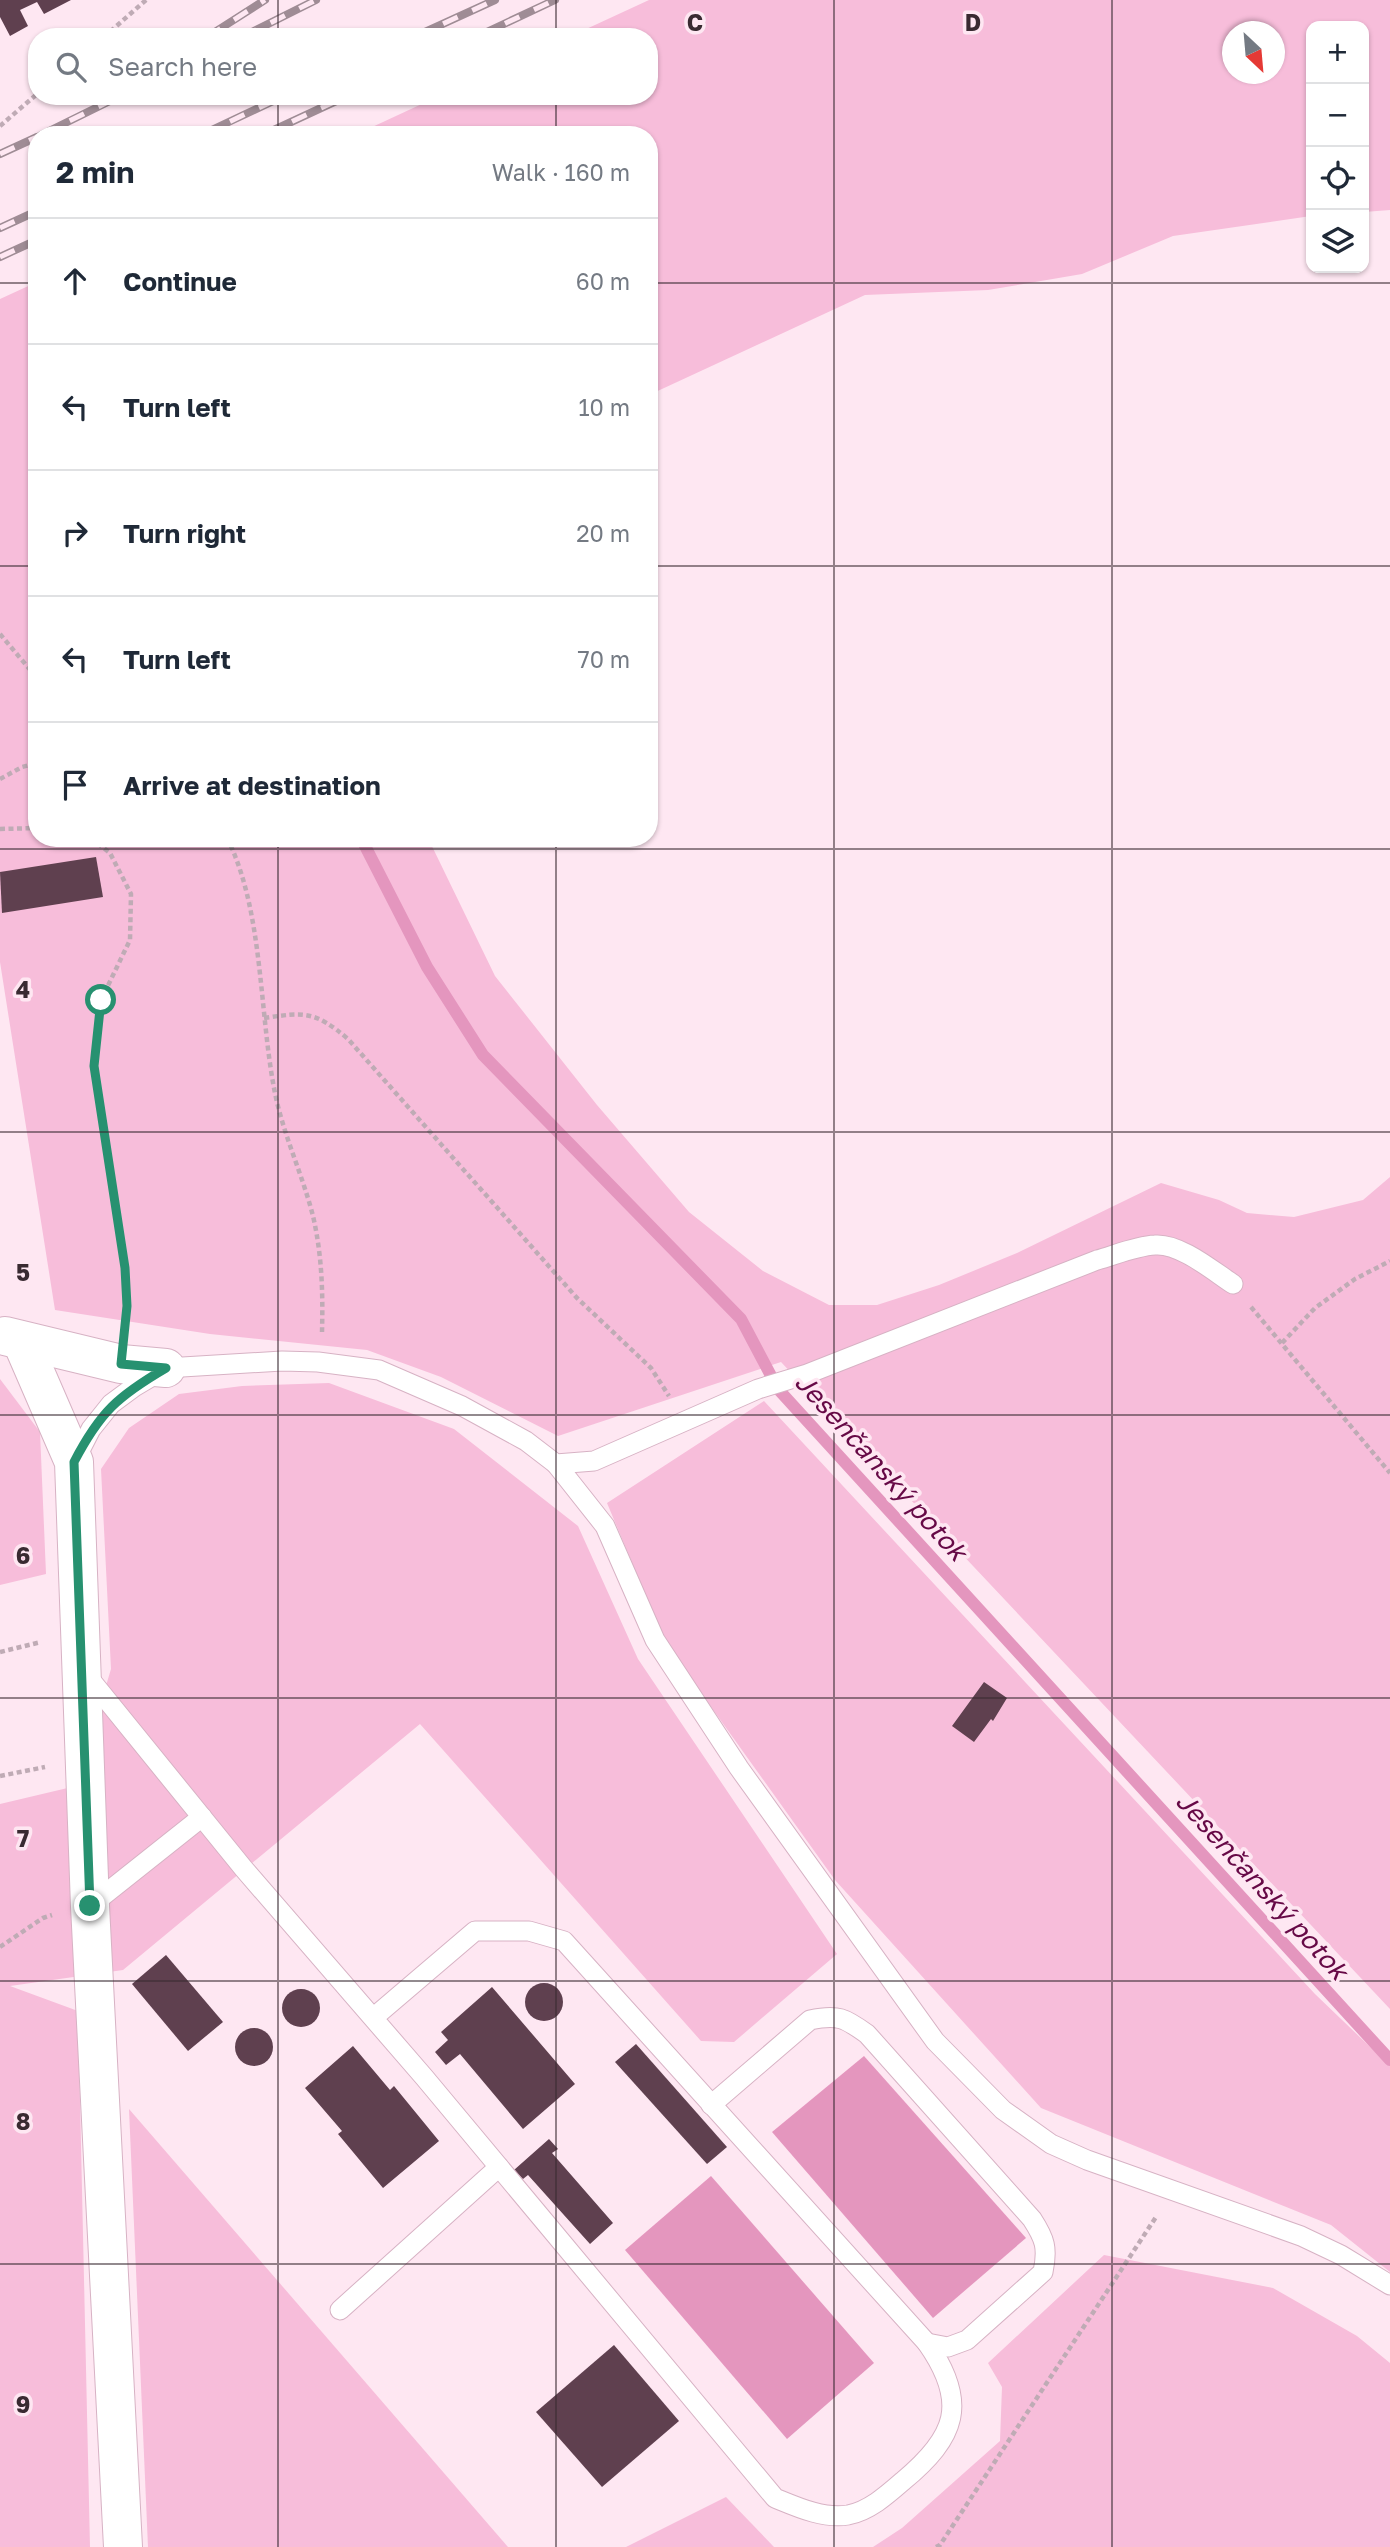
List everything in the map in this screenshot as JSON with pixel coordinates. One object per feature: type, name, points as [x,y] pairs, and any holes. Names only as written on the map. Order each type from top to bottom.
[{"type":"street","points":[[11,1338],[121,1364],[166,1368]]},
{"type":"street","points":[[11,1338],[74,1462],[90,1906],[123,2547]]},
{"type":"lane","points":[[556,1464],[594,1461],[758,1389],[802,1376],[1097,1260],[1158,1244],[1195,1258],[1233,1284]]},
{"type":"lane","points":[[74,1462],[91,1429],[111,1404],[166,1368],[282,1361],[318,1362],[379,1370],[462,1406],[526,1441],[556,1464],[605,1527],[655,1640],[739,1768],[935,2040],[1003,2110],[1051,2144],[1087,2160],[1301,2236],[1341,2255],[1390,2285]]},
{"type":"lane","points":[[80,1666],[244,1869],[499,2167],[775,2498],[813,2513],[848,2515],[878,2502],[930,2459],[949,2427],[953,2397],[943,2367],[927,2343],[564,1941],[529,1931],[475,1931],[373,2018]]},
{"type":"lane","points":[[90,1906],[202,1817]]},
{"type":"lane","points":[[711,2105],[810,2020],[828,2016],[845,2018],[867,2035],[1032,2219],[1045,2240],[1043,2272],[967,2340],[948,2347],[927,2343]]},
{"type":"lane","points":[[340,2310],[499,2167]]},
{"type":"path","points":[[114,28],[146,0]]},
{"type":"path","points":[[0,126],[28,102]]},
{"type":"path","points":[[0,634],[28,667]]},
{"type":"path","points":[[0,779],[28,767]]},
{"type":"path","points":[[0,829],[28,828]]},
{"type":"path","points":[[103,847],[110,852],[131,894],[130,940],[101,1000],[94,1066],[125,1268],[127,1306],[121,1364]]},
{"type":"path","points":[[231,847],[243,874],[250,904],[279,1114],[312,1214],[319,1252],[324,1286],[318,1362]]},
{"type":"path","points":[[264,1018],[297,1013],[315,1016],[348,1039],[577,1298],[651,1368],[669,1395],[676,1423]]},
{"type":"path","points":[[1282,1343],[1315,1308],[1355,1279],[1390,1261]]},
{"type":"path","points":[[1233,1284],[1390,1473]]},
{"type":"path","points":[[0,1947],[43,1918],[90,1906]]},
{"type":"path","points":[[936,2547],[940,2545],[1174,2190]]},
{"type":"shaded area","points":[[649,0],[1390,0],[1390,210],[1369,212],[1369,21],[1306,21],[1306,217],[1173,236],[1082,274],[988,290],[865,295],[658,391],[658,126],[374,126],[420,105],[658,105],[658,28],[588,28]]},
{"type":"shaded area","points":[[28,286],[28,847],[432,847],[495,976],[597,1105],[689,1212],[763,1271],[829,1305],[877,1305],[939,1285],[1017,1253],[1161,1183],[1219,1200],[1247,1213],[1294,1217],[1363,1200],[1390,1177],[1390,2009],[781,1362],[558,1436],[441,1377],[367,1350],[210,1334],[55,1310],[0,962],[0,299]]},
{"type":"shaded area","points":[[0,1379],[40,1432],[46,1574],[0,1585]]},
{"type":"shaded area","points":[[329,1383],[454,1429],[578,1526],[638,1659],[837,1954],[734,2042],[701,2041],[420,1724],[123,1970],[10,1986],[78,2011],[90,2547],[0,2547],[0,1804],[76,1786],[111,1669],[101,1469],[129,1428],[179,1394],[242,1386]]},
{"type":"shaded area","points":[[764,1401],[1315,1994],[1390,2066],[1390,2272],[1331,2225],[1041,2108],[835,1880],[666,1644],[607,1503]]},
{"type":"shaded area","points":[[864,2056],[1026,2238],[933,2318],[772,2132]]},
{"type":"shaded area","points":[[129,2109],[508,2547],[148,2547]]},
{"type":"shaded area","points":[[711,2176],[874,2363],[787,2439],[625,2250]]},
{"type":"shaded area","points":[[1104,2255],[1273,2288],[1357,2336],[1390,2363],[1390,2547],[873,2547],[902,2528],[1000,2441],[1002,2387],[988,2363]]},
{"type":"shaded area","points":[[726,2497],[774,2547],[626,2547]]},
{"type":"building","points":[[0,0],[71,0],[44,14],[37,2],[20,10],[28,26],[10,36],[0,17]]},
{"type":"building","points":[[96,857],[103,897],[2,913],[0,872]]},
{"type":"building","points":[[984,1682],[1007,1698],[993,1721],[991,1719],[974,1742],[952,1726]]},
{"type":"building","points":[[166,1955],[223,2022],[188,2051],[132,1984]]},
{"type":"building","points":[[544,1983],[558,1988],[563,2002],[558,2016],[544,2021],[530,2016],[525,2002],[530,1988]]},
{"type":"building","points":[[492,1987],[575,2084],[523,2129],[460,2054],[446,2065],[435,2052],[448,2040],[441,2032]]},
{"type":"building","points":[[301,1989],[315,1994],[320,2008],[315,2022],[301,2027],[287,2022],[282,2008],[287,1994]]},
{"type":"building","points":[[254,2028],[268,2033],[273,2047],[268,2061],[254,2066],[240,2061],[235,2047],[240,2033]]},
{"type":"building","points":[[636,2044],[727,2147],[707,2164],[615,2062]]},
{"type":"building","points":[[353,2046],[390,2090],[394,2086],[439,2141],[383,2188],[338,2134],[342,2131],[305,2088]]},
{"type":"building","points":[[549,2139],[558,2149],[552,2153],[613,2223],[590,2244],[528,2175],[523,2179],[514,2170]]},
{"type":"building","points":[[614,2345],[679,2421],[602,2487],[536,2412]]},
{"type":"waterway","name":"Jesenčanský potok","points":[[366,847],[427,967],[483,1055],[741,1319],[778,1389],[1390,2060]]},
{"type":"railway","points":[[221,28],[265,0]]},
{"type":"railway","points":[[260,28],[316,0]]},
{"type":"railway","points":[[434,28],[495,0]]},
{"type":"railway","points":[[495,28],[555,0]]},
{"type":"railway","points":[[59,126],[102,105]]},
{"type":"railway","points":[[220,126],[265,105]]},
{"type":"railway","points":[[282,126],[328,105]]},
{"type":"railway","points":[[0,154],[28,141]]},
{"type":"railway","points":[[0,228],[28,215]]},
{"type":"railway","points":[[0,257],[28,244]]},
{"type":"route","points":[[90,1906],[74,1462],[91,1429],[111,1404],[166,1368],[121,1364],[127,1306],[125,1268],[94,1066],[101,1000]]}]
